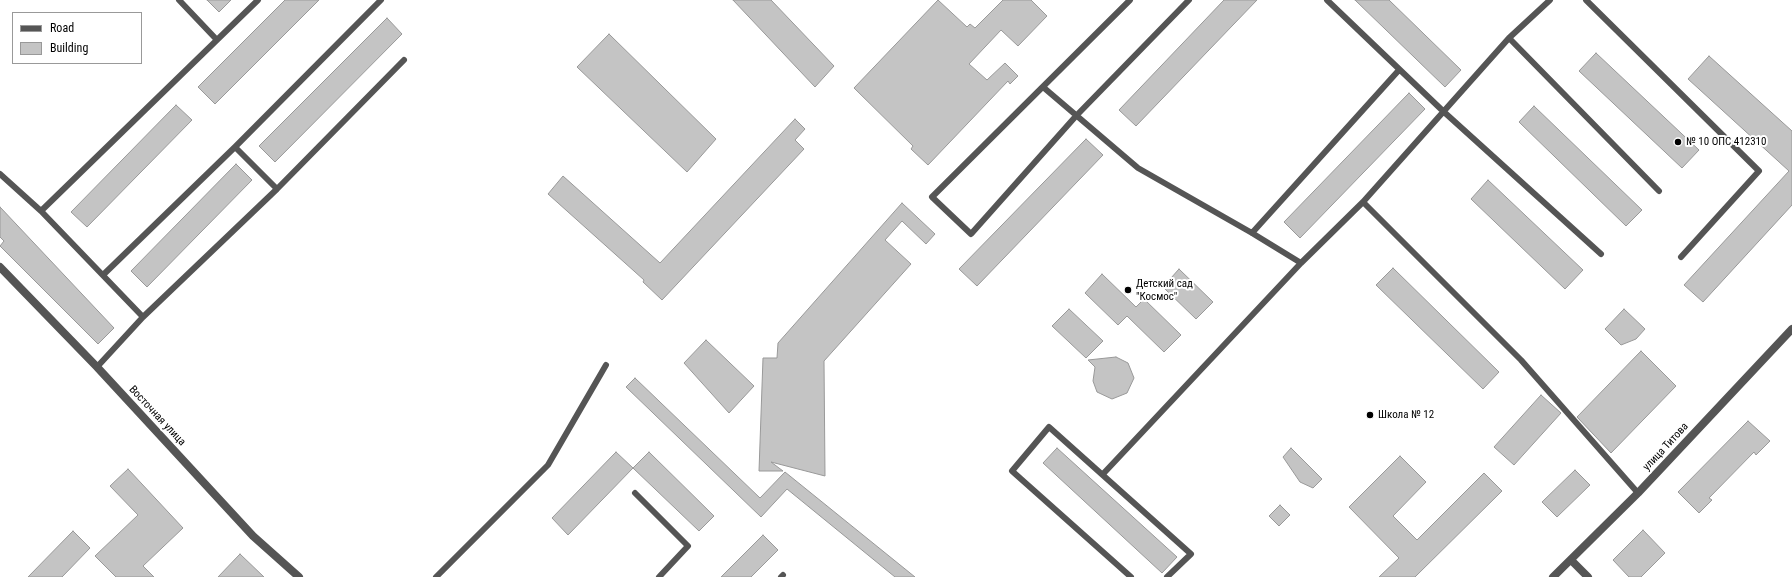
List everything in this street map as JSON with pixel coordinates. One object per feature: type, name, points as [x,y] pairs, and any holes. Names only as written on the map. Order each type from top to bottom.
[{"type":"street","name":"Восточная улица","points":[[0,267],[97,367],[253,536],[299,577]]},
{"type":"street","name":"улица Титова","points":[[1554,577],[1638,493],[1792,329]]},
{"type":"street","points":[[1571,560],[1588,577]]},
{"type":"lane","points":[[179,0],[217,40]]},
{"type":"lane","points":[[41,212],[258,0]]},
{"type":"lane","points":[[103,275],[235,147],[381,0]]},
{"type":"lane","points":[[1130,0],[932,197],[971,234],[1076,116],[1189,0]]},
{"type":"lane","points":[[1327,0],[1444,112],[1601,254]]},
{"type":"lane","points":[[1103,474],[1301,263],[1362,202],[1509,38],[1550,0]]},
{"type":"lane","points":[[1586,0],[1760,171],[1681,257]]},
{"type":"lane","points":[[1509,38],[1659,191]]},
{"type":"lane","points":[[97,367],[143,317],[277,189],[404,60]]},
{"type":"lane","points":[[1252,233],[1399,70]]},
{"type":"lane","points":[[1043,87],[1138,168],[1252,233],[1301,263]]},
{"type":"lane","points":[[235,147],[277,189]]},
{"type":"lane","points":[[0,174],[41,212],[143,317]]},
{"type":"lane","points":[[1362,202],[1521,360],[1638,493]]},
{"type":"lane","points":[[436,577],[548,465],[606,365]]},
{"type":"lane","points":[[1130,577],[1012,471],[1049,427],[1191,554],[1167,577]]},
{"type":"lane","points":[[635,493],[688,546],[659,577]]},
{"type":"building","points":[[207,0],[231,0],[219,12]]},
{"type":"building","points":[[285,0],[319,0],[215,104],[198,87]]},
{"type":"building","points":[[733,0],[771,0],[834,66],[815,87]]},
{"type":"building","points":[[938,0],[967,27],[970,24],[975,28],[1003,0],[1031,0],[1047,16],[1018,46],[1001,30],[969,64],[987,80],[1005,63],[1018,76],[1010,84],[1008,81],[928,165],[911,149],[913,146],[854,88]]},
{"type":"building","points":[[1224,0],[1257,0],[1136,126],[1119,110]]},
{"type":"building","points":[[1355,0],[1389,0],[1461,70],[1445,87]]},
{"type":"building","points":[[387,18],[402,34],[275,162],[259,146]]},
{"type":"building","points":[[609,34],[716,139],[687,172],[577,67]]},
{"type":"building","points":[[1596,53],[1699,150],[1682,168],[1579,71]]},
{"type":"building","points":[[1709,56],[1792,131],[1792,205],[1703,302],[1684,285],[1789,171],[1688,79]]},
{"type":"building","points":[[1409,93],[1425,109],[1300,238],[1284,222]]},
{"type":"building","points":[[176,105],[192,120],[87,227],[71,212]]},
{"type":"building","points":[[1534,106],[1642,210],[1626,226],[1519,122]]},
{"type":"building","points":[[795,119],[805,129],[795,140],[804,149],[662,300],[643,282],[644,280],[548,194],[563,176],[660,263]]},
{"type":"building","points":[[1086,139],[1103,155],[977,286],[959,269]]},
{"type":"building","points":[[236,164],[252,180],[147,287],[131,271]]},
{"type":"building","points":[[1488,180],[1583,270],[1565,289],[1471,199]]},
{"type":"building","points":[[902,203],[935,234],[926,244],[902,221],[885,240],[911,264],[824,361],[825,476],[771,462],[783,471],[759,471],[763,358],[777,358],[778,343]]},
{"type":"building","points":[[0,207],[114,328],[98,344],[0,246],[4,241],[0,237]]},
{"type":"building","points":[[1393,268],[1499,372],[1483,389],[1376,285]]},
{"type":"building","points":[[1179,269],[1213,302],[1196,319],[1163,287]]},
{"type":"building","points":[[1102,274],[1136,307],[1144,299],[1181,335],[1164,352],[1127,316],[1118,325],[1085,293]]},
{"type":"building","points":[[1069,309],[1103,341],[1086,358],[1052,326]]},
{"type":"building","points":[[1624,309],[1645,329],[1636,339],[1621,345],[1605,329]]},
{"type":"building","points":[[706,340],[754,386],[729,413],[684,363]]},
{"type":"building","points":[[1641,351],[1676,386],[1611,453],[1577,417]]},
{"type":"building","points":[[1116,357],[1128,363],[1134,378],[1127,393],[1112,399],[1097,392],[1093,381],[1095,367],[1088,360]]},
{"type":"building","points":[[635,378],[760,498],[785,472],[915,577],[895,577],[787,489],[761,517],[626,387]]},
{"type":"building","points":[[1541,395],[1561,413],[1514,465],[1494,447]]},
{"type":"building","points":[[1748,421],[1770,441],[1756,455],[1754,452],[1709,498],[1712,500],[1699,513],[1678,492]]},
{"type":"building","points":[[1057,448],[1177,557],[1162,573],[1043,463]]},
{"type":"building","points":[[1291,448],[1322,479],[1313,488],[1300,482],[1283,457]]},
{"type":"building","points":[[616,452],[633,468],[568,535],[552,518]]},
{"type":"building","points":[[649,452],[714,516],[699,531],[633,468]]},
{"type":"building","points":[[1400,456],[1426,482],[1393,516],[1417,540],[1484,473],[1502,491],[1415,577],[1379,577],[1399,558],[1349,507]]},
{"type":"building","points":[[128,469],[183,528],[143,566],[154,577],[116,577],[95,556],[138,515],[110,486]]},
{"type":"building","points":[[1575,470],[1590,485],[1557,517],[1542,502]]},
{"type":"building","points":[[1280,505],[1290,515],[1279,526],[1269,516]]},
{"type":"building","points":[[1643,530],[1665,553],[1641,577],[1629,577],[1613,560]]},
{"type":"building","points":[[73,531],[90,548],[62,577],[28,577]]},
{"type":"building","points":[[763,535],[778,550],[751,577],[721,577]]},
{"type":"building","points":[[240,554],[264,577],[218,577]]},
{"type":"place","name":"№ 10 ОПС 412310","points":[[1678,142]]},
{"type":"place","name":"Детский сад \"Космос\"","points":[[1128,290]]},
{"type":"place","name":"Школа № 12","points":[[1370,415]]}]
